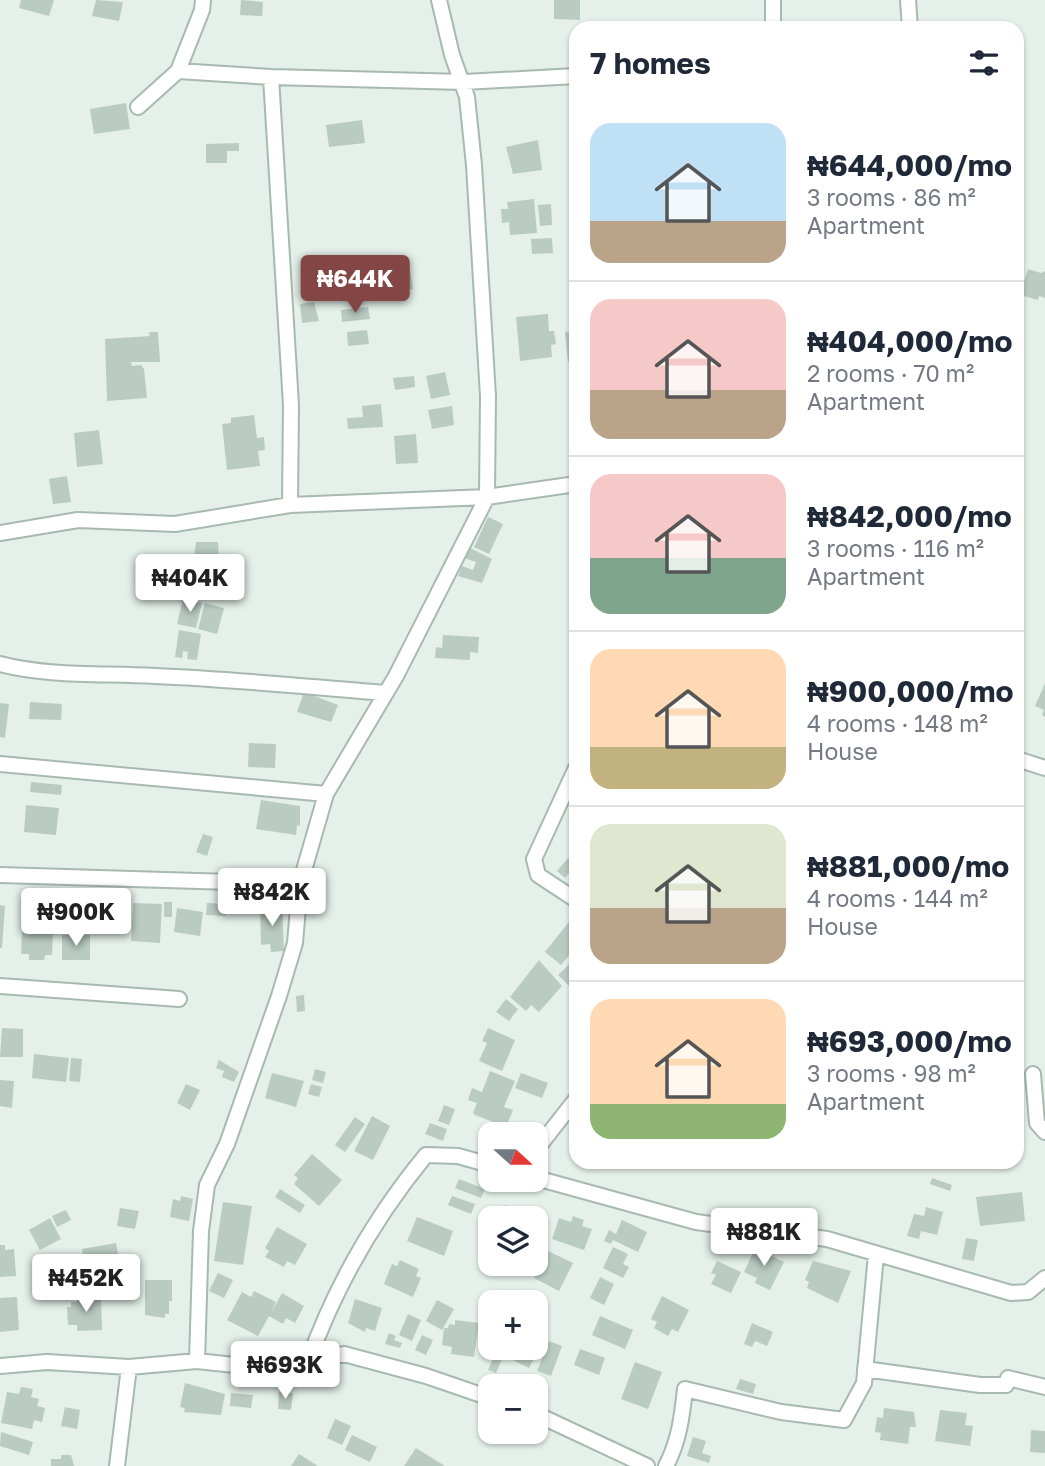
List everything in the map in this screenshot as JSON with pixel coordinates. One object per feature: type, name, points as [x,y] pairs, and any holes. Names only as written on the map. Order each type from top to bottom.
[{"type":"street","points":[[138,107],[178,71],[202,10],[203,0]]},
{"type":"street","points":[[197,1361],[201,1231],[207,1185],[227,1144],[279,996],[295,943],[300,884],[326,794],[386,693],[487,497],[488,397],[474,165],[464,82],[452,55],[439,0]]},
{"type":"street","points":[[773,0],[773,21]]},
{"type":"street","points":[[908,0],[910,21]]},
{"type":"street","points":[[178,71],[271,77],[464,82],[569,76]]},
{"type":"street","points":[[271,77],[291,405],[290,505]]},
{"type":"street","points":[[0,534],[78,520],[175,524],[290,505],[487,497],[569,485]]},
{"type":"street","points":[[0,664],[86,674],[157,676],[386,693]]},
{"type":"street","points":[[1024,761],[1045,768]]},
{"type":"street","points":[[0,764],[326,794]]},
{"type":"street","points":[[569,783],[534,859],[538,875],[569,895]]},
{"type":"street","points":[[0,875],[300,884]]},
{"type":"street","points":[[0,986],[179,999]]},
{"type":"street","points":[[1033,1074],[1037,1123],[1045,1132]]},
{"type":"street","points":[[548,1135],[569,1108]]},
{"type":"street","points":[[309,1362],[326,1311],[374,1225],[426,1155],[458,1156],[478,1162]]},
{"type":"street","points":[[548,1181],[696,1222],[827,1239],[1011,1293],[1028,1292],[1045,1278]]},
{"type":"street","points":[[666,1466],[678,1437],[685,1389],[780,1412],[844,1420],[864,1383],[876,1255]]},
{"type":"street","points":[[0,1366],[47,1362],[129,1367],[197,1361],[244,1366],[309,1362],[344,1354],[426,1376],[478,1394]]},
{"type":"street","points":[[117,1466],[129,1367]]},
{"type":"street","points":[[865,1369],[980,1385],[1006,1385],[1008,1378],[1045,1387]]},
{"type":"street","points":[[548,1420],[647,1466]]},
{"type":"building","points":[[21,0],[54,0],[49,16],[19,8]]},
{"type":"building","points":[[96,0],[123,2],[119,21],[92,16]]},
{"type":"building","points":[[241,0],[263,2],[262,16],[240,15]]},
{"type":"building","points":[[554,0],[580,0],[580,20],[554,19]]},
{"type":"building","points":[[126,103],[130,129],[94,134],[90,109]]},
{"type":"building","points":[[362,120],[365,143],[329,147],[326,125]]},
{"type":"building","points":[[538,140],[542,170],[513,174],[506,147]]},
{"type":"building","points":[[239,143],[239,151],[227,151],[227,163],[206,163],[206,144]]},
{"type":"building","points":[[534,199],[537,233],[510,235],[509,222],[502,223],[501,209],[508,209],[507,202]]},
{"type":"building","points":[[551,204],[552,225],[540,226],[538,205]]},
{"type":"building","points":[[552,238],[553,253],[532,254],[531,239]]},
{"type":"building","points":[[409,264],[413,289],[398,292],[397,285],[388,287],[385,269]]},
{"type":"building","points":[[361,266],[364,300],[340,301],[339,296],[324,297],[324,289],[342,287],[331,286],[330,272]]},
{"type":"building","points":[[1028,269],[1041,273],[1045,271],[1045,298],[1039,296],[1038,300],[1024,296]]},
{"type":"building","points":[[314,302],[319,321],[302,323],[300,304]]},
{"type":"building","points":[[368,307],[370,319],[342,322],[341,310]]},
{"type":"building","points":[[548,314],[549,331],[554,331],[556,344],[551,345],[552,357],[520,361],[516,317]]},
{"type":"building","points":[[367,330],[369,344],[348,346],[347,332]]},
{"type":"building","points":[[149,332],[158,332],[160,362],[131,362],[132,366],[141,365],[144,369],[147,398],[107,401],[105,339],[150,336]]},
{"type":"building","points":[[565,332],[569,332],[568,362]]},
{"type":"building","points":[[445,372],[450,395],[431,399],[426,376]]},
{"type":"building","points":[[414,376],[415,387],[395,390],[393,378]]},
{"type":"building","points":[[381,404],[383,427],[348,429],[347,418],[363,417],[362,406]]},
{"type":"building","points":[[452,406],[454,425],[432,429],[428,410]]},
{"type":"building","points":[[254,415],[257,438],[264,437],[265,450],[258,451],[260,466],[227,470],[222,424],[231,423],[231,418]]},
{"type":"building","points":[[99,430],[103,464],[77,467],[74,433]]},
{"type":"building","points":[[416,434],[418,463],[396,464],[394,436]]},
{"type":"building","points":[[67,476],[71,502],[53,504],[49,479]]},
{"type":"building","points":[[488,517],[503,524],[489,554],[474,547]]},
{"type":"building","points":[[196,542],[218,542],[219,564],[210,564],[211,570],[196,570],[196,566],[193,566]]},
{"type":"building","points":[[468,547],[492,559],[482,583],[458,576],[462,566],[473,570],[476,562],[464,558]]},
{"type":"building","points":[[183,599],[202,603],[196,628],[177,624]]},
{"type":"building","points":[[205,603],[224,608],[217,634],[198,629]]},
{"type":"building","points":[[179,630],[201,634],[197,660],[187,659],[188,652],[183,651],[182,658],[175,657]]},
{"type":"building","points":[[443,635],[479,637],[478,653],[470,652],[470,660],[435,658],[436,647],[442,648]]},
{"type":"building","points":[[1045,683],[1045,717],[1042,715],[1044,710],[1035,706]]},
{"type":"building","points":[[304,692],[338,705],[331,722],[297,712]]},
{"type":"building","points":[[30,702],[62,704],[61,720],[29,719]]},
{"type":"building","points":[[0,703],[9,704],[5,738],[0,737]]},
{"type":"building","points":[[249,743],[276,744],[275,768],[248,767]]},
{"type":"building","points":[[31,782],[62,785],[61,795],[30,792]]},
{"type":"building","points":[[261,800],[300,806],[300,826],[297,825],[296,835],[256,829]]},
{"type":"building","points":[[26,805],[59,808],[56,835],[24,832]]},
{"type":"building","points":[[203,834],[213,837],[207,856],[196,852]]},
{"type":"building","points":[[569,859],[569,873],[565,878],[557,871]]},
{"type":"building","points":[[67,894],[83,895],[83,907],[67,906]]},
{"type":"building","points":[[86,898],[112,899],[111,923],[100,922],[100,928],[91,927],[91,922],[85,922]]},
{"type":"building","points":[[164,902],[172,902],[172,917],[164,917]]},
{"type":"building","points":[[133,903],[162,904],[160,943],[131,941]]},
{"type":"building","points":[[207,903],[226,904],[226,916],[206,915]]},
{"type":"building","points":[[0,905],[5,906],[2,948],[0,948]]},
{"type":"building","points":[[282,905],[284,951],[271,952],[270,944],[261,945],[260,907]]},
{"type":"building","points":[[177,908],[203,912],[200,936],[174,932]]},
{"type":"building","points":[[569,922],[569,955],[561,965],[545,952]]},
{"type":"building","points":[[22,932],[53,933],[52,955],[45,955],[44,960],[29,960],[29,954],[21,954]]},
{"type":"building","points":[[62,935],[90,935],[90,960],[62,960]]},
{"type":"building","points":[[539,960],[562,986],[539,1012],[531,1005],[526,1011],[510,997]]},
{"type":"building","points":[[569,965],[569,986],[558,975]]},
{"type":"building","points":[[304,995],[305,1011],[297,1012],[296,996]]},
{"type":"building","points":[[506,999],[518,1009],[509,1021],[496,1012]]},
{"type":"building","points":[[2,1028],[23,1029],[23,1057],[0,1057]]},
{"type":"building","points":[[488,1028],[515,1040],[502,1071],[479,1061],[487,1043],[482,1041]]},
{"type":"building","points":[[34,1054],[69,1058],[66,1082],[32,1078]]},
{"type":"building","points":[[71,1058],[82,1059],[80,1082],[69,1081]]},
{"type":"building","points":[[219,1060],[239,1072],[234,1082],[222,1077],[224,1071],[216,1068]]},
{"type":"building","points":[[315,1069],[326,1072],[323,1083],[312,1080]]},
{"type":"building","points":[[490,1071],[515,1081],[504,1107],[513,1110],[508,1122],[493,1122],[473,1113],[477,1103],[468,1100],[472,1088],[482,1092]]},
{"type":"building","points":[[272,1073],[304,1081],[296,1107],[265,1098]]},
{"type":"building","points":[[521,1073],[548,1083],[542,1098],[515,1088]]},
{"type":"building","points":[[0,1080],[14,1081],[12,1108],[0,1106]]},
{"type":"building","points":[[186,1084],[200,1090],[190,1110],[177,1103]]},
{"type":"building","points":[[311,1084],[322,1087],[319,1097],[308,1094]]},
{"type":"building","points":[[444,1105],[455,1109],[449,1125],[438,1121]]},
{"type":"building","points":[[372,1116],[390,1126],[373,1160],[354,1151]]},
{"type":"building","points":[[355,1117],[365,1124],[345,1152],[335,1145]]},
{"type":"building","points":[[430,1123],[447,1129],[443,1141],[425,1134]]},
{"type":"building","points":[[312,1154],[342,1180],[319,1206],[294,1184],[298,1178],[294,1175]]},
{"type":"building","points":[[932,1178],[952,1185],[950,1191],[930,1184]]},
{"type":"building","points":[[459,1179],[478,1186],[478,1192],[484,1192],[481,1198],[455,1188]]},
{"type":"building","points":[[280,1189],[305,1205],[300,1213],[275,1197]]},
{"type":"building","points":[[1022,1192],[1025,1221],[980,1226],[976,1197]]},
{"type":"building","points":[[181,1196],[193,1199],[189,1221],[170,1217],[173,1199],[180,1201]]},
{"type":"building","points":[[452,1196],[475,1204],[471,1214],[448,1205]]},
{"type":"building","points":[[223,1202],[252,1206],[243,1265],[214,1261]]},
{"type":"building","points":[[926,1207],[943,1212],[937,1235],[921,1231],[919,1239],[907,1236],[914,1214],[924,1216]]},
{"type":"building","points":[[120,1208],[139,1211],[135,1229],[117,1226]]},
{"type":"building","points":[[66,1210],[71,1220],[57,1227],[52,1216]]},
{"type":"building","points":[[573,1216],[584,1220],[582,1226],[592,1229],[584,1250],[552,1239],[559,1218],[571,1222]]},
{"type":"building","points":[[417,1217],[453,1231],[444,1256],[407,1241]]},
{"type":"building","points":[[50,1218],[61,1239],[40,1250],[29,1230]]},
{"type":"building","points":[[622,1220],[647,1232],[638,1252],[613,1240],[611,1244],[604,1241],[609,1230],[616,1234]]},
{"type":"building","points":[[277,1227],[307,1244],[295,1265],[287,1261],[284,1267],[265,1257],[269,1251],[265,1248]]},
{"type":"building","points":[[966,1238],[978,1240],[974,1261],[962,1259]]},
{"type":"building","points":[[116,1243],[121,1271],[116,1272],[117,1276],[107,1277],[106,1273],[86,1277],[82,1249]]},
{"type":"building","points":[[0,1245],[5,1245],[5,1250],[14,1249],[16,1276],[0,1277]]},
{"type":"building","points":[[613,1247],[628,1254],[623,1264],[629,1267],[623,1278],[603,1268]]},
{"type":"building","points":[[755,1248],[784,1262],[770,1290],[755,1283],[757,1278],[744,1272]]},
{"type":"building","points":[[548,1251],[573,1263],[559,1291],[534,1278],[548,1276]]},
{"type":"building","points":[[400,1260],[419,1269],[416,1276],[421,1278],[413,1297],[384,1284],[392,1264],[397,1266]]},
{"type":"building","points":[[717,1261],[741,1272],[731,1293],[711,1284],[716,1275],[711,1273]]},
{"type":"building","points":[[813,1261],[851,1271],[838,1303],[807,1288],[809,1282],[805,1280]]},
{"type":"building","points":[[218,1273],[233,1280],[224,1298],[209,1291]]},
{"type":"building","points":[[600,1277],[614,1284],[604,1305],[590,1298]]},
{"type":"building","points":[[145,1280],[172,1280],[172,1301],[169,1301],[169,1314],[165,1314],[165,1318],[145,1315]]},
{"type":"building","points":[[254,1291],[276,1302],[271,1313],[282,1293],[304,1306],[295,1323],[286,1318],[283,1324],[269,1316],[258,1336],[227,1320],[242,1292],[251,1297]]},
{"type":"building","points":[[101,1296],[102,1330],[77,1331],[77,1325],[68,1325],[67,1307],[71,1307],[71,1302],[77,1302],[77,1297]]},
{"type":"building","points":[[662,1296],[689,1310],[678,1332],[672,1329],[668,1336],[654,1328],[657,1322],[651,1319]]},
{"type":"building","points":[[17,1297],[19,1330],[0,1332],[0,1298]]},
{"type":"building","points":[[355,1299],[382,1308],[375,1331],[366,1328],[365,1332],[348,1323]]},
{"type":"building","points":[[437,1300],[454,1309],[442,1330],[426,1321]]},
{"type":"building","points":[[408,1314],[421,1320],[412,1341],[399,1335]]},
{"type":"building","points":[[600,1316],[633,1330],[625,1349],[592,1335]]},
{"type":"building","points":[[455,1320],[478,1323],[474,1357],[451,1354],[452,1347],[442,1345],[444,1328],[448,1328],[449,1324],[455,1325]]},
{"type":"building","points":[[752,1323],[773,1332],[767,1346],[755,1341],[752,1347],[744,1344]]},
{"type":"building","points":[[389,1333],[396,1336],[394,1340],[402,1343],[400,1348],[385,1344]]},
{"type":"building","points":[[422,1335],[433,1340],[426,1355],[415,1350]]},
{"type":"building","points":[[549,1341],[562,1346],[551,1376],[537,1371],[541,1360],[548,1360]]},
{"type":"building","points":[[580,1349],[605,1358],[599,1375],[574,1365]]},
{"type":"building","points":[[492,1360],[502,1360],[496,1373],[488,1370]]},
{"type":"building","points":[[513,1360],[533,1360],[529,1368]]},
{"type":"building","points":[[635,1362],[662,1372],[648,1409],[621,1399]]},
{"type":"building","points":[[740,1379],[756,1384],[753,1394],[736,1389]]},
{"type":"building","points":[[185,1383],[225,1394],[221,1415],[184,1412],[185,1408],[180,1407]]},
{"type":"building","points":[[21,1387],[33,1389],[31,1397],[39,1399],[37,1406],[45,1408],[42,1422],[34,1420],[32,1429],[1,1423],[7,1392],[19,1394]]},
{"type":"building","points":[[279,1392],[293,1393],[291,1410],[278,1409]]},
{"type":"building","points":[[231,1393],[253,1395],[251,1408],[230,1406]]},
{"type":"building","points":[[65,1407],[80,1410],[77,1429],[61,1426]]},
{"type":"building","points":[[884,1408],[914,1412],[916,1427],[910,1427],[908,1444],[880,1440],[881,1433],[875,1432],[877,1417],[883,1418]]},
{"type":"building","points":[[940,1410],[967,1413],[965,1425],[973,1426],[970,1446],[935,1441]]},
{"type":"building","points":[[335,1419],[351,1426],[342,1445],[327,1438]]},
{"type":"building","points":[[1031,1430],[1045,1431],[1045,1453],[1030,1452]]},
{"type":"building","points":[[1,1432],[33,1442],[29,1455],[0,1446]]},
{"type":"building","points":[[352,1435],[377,1447],[370,1462],[345,1450]]},
{"type":"building","points":[[693,1437],[706,1441],[702,1453],[711,1456],[709,1463],[687,1456]]},
{"type":"building","points":[[416,1448],[445,1466],[404,1466]]},
{"type":"building","points":[[299,1454],[318,1466],[291,1466]]},
{"type":"building","points":[[61,1455],[71,1455],[74,1466],[51,1466],[51,1459],[61,1459]]}]
